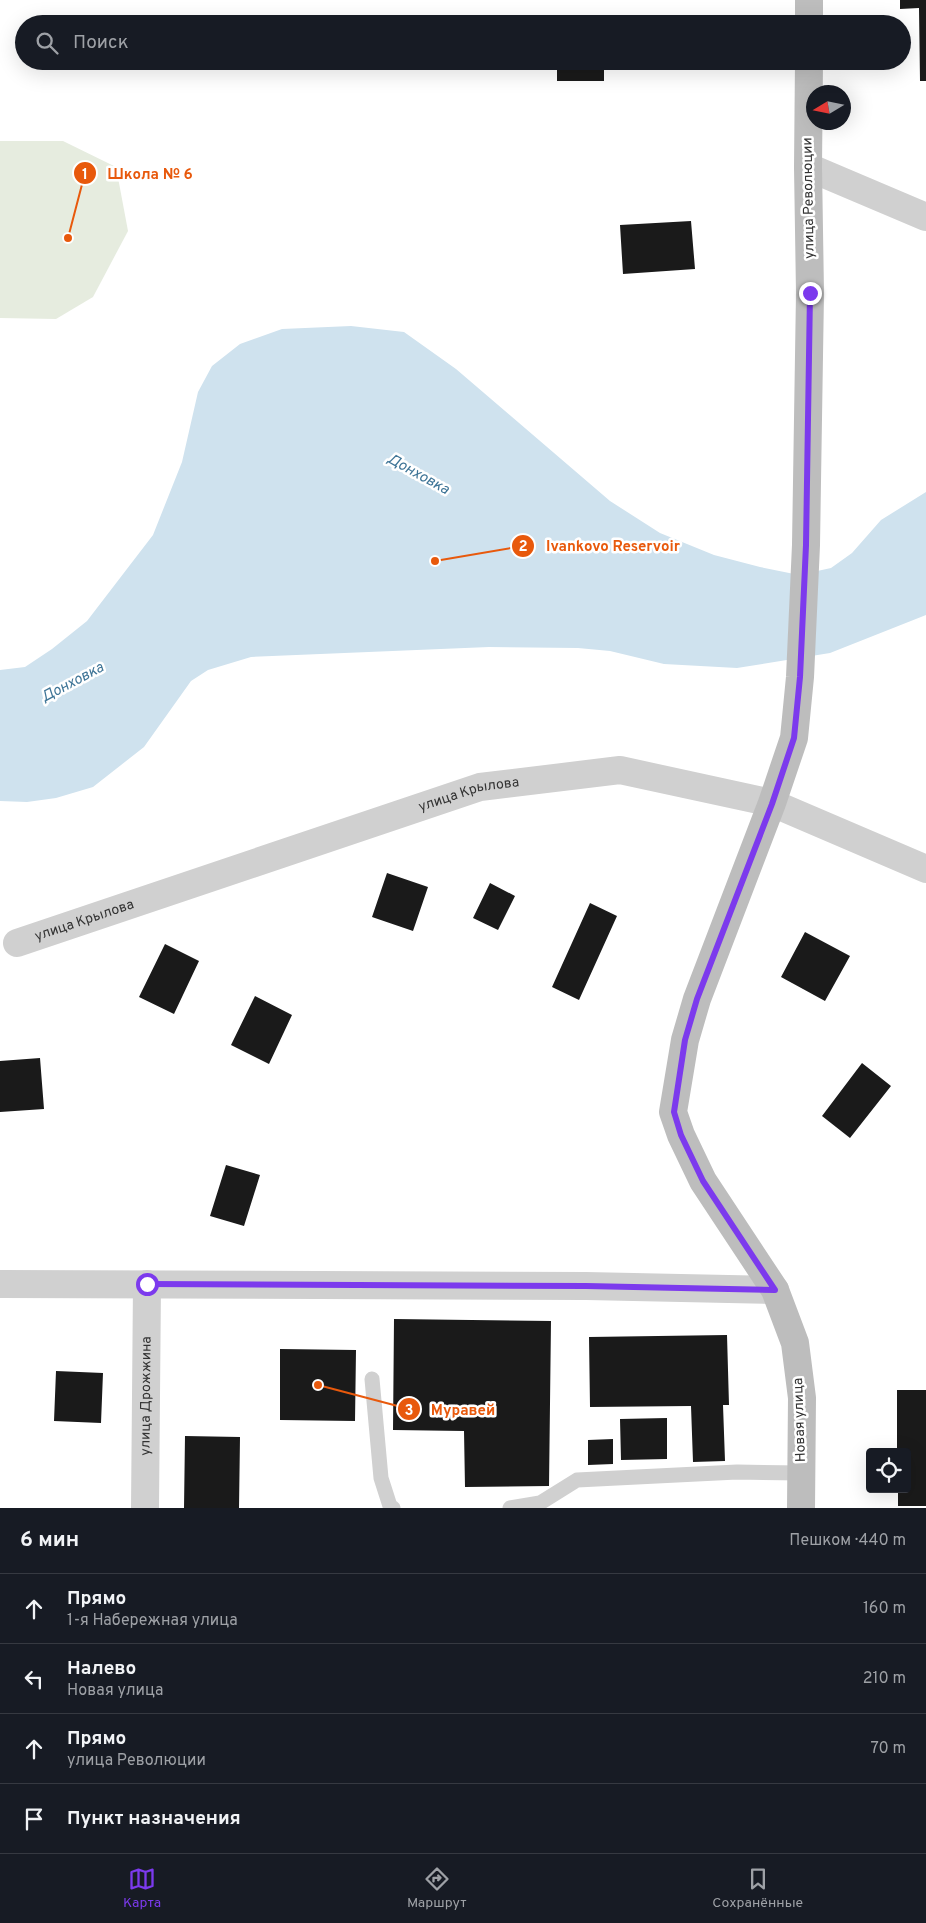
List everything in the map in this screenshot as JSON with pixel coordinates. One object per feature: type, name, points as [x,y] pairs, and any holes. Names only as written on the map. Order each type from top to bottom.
[{"type":"main road","points":[[809,0],[809,15]]},
{"type":"main road","name":"улица Революции","points":[[806,545],[810,293],[809,70]]},
{"type":"main road","name":"Новая улица","points":[[801,1508],[802,1398],[795,1343],[775,1290],[703,1181],[681,1135],[674,1112],[685,1040],[697,999],[772,804],[794,738],[800,677],[806,545]]},
{"type":"street","points":[[808,167],[926,217]]},
{"type":"street","name":"улица Крылова","points":[[17,944],[480,787],[620,770],[772,804],[926,869]]},
{"type":"street","points":[[0,1284],[576,1286],[775,1290]]},
{"type":"street","name":"улица Дрожжина","points":[[144,1508],[147,1284]]},
{"type":"lane","points":[[372,1379],[381,1478],[390,1506],[393,1508]]},
{"type":"lane","points":[[510,1508],[540,1503],[577,1480],[737,1472],[802,1473]]},
{"type":"shaded area","points":[[0,141],[63,141],[116,167],[128,231],[93,297],[56,319],[0,318]]},
{"type":"water","name":"Донховка","points":[[351,326],[404,332],[456,369],[610,501],[660,533],[714,555],[799,575],[831,568],[852,553],[881,520],[926,492],[926,615],[830,653],[737,668],[664,664],[610,651],[578,648],[489,647],[251,657],[208,670],[191,681],[144,747],[93,787],[56,798],[27,802],[0,801],[0,670],[25,667],[52,649],[87,621],[153,535],[182,462],[198,392],[212,366],[240,344],[282,329]]},
{"type":"building","points":[[900,0],[926,0],[926,81],[920,81],[919,8],[900,9]]},
{"type":"building","points":[[557,70],[604,70],[604,81],[557,81]]},
{"type":"building","points":[[691,221],[695,269],[623,274],[620,225]]},
{"type":"building","points":[[387,873],[428,887],[413,931],[372,917]]},
{"type":"building","points":[[490,883],[515,896],[498,930],[473,918]]},
{"type":"building","points":[[590,903],[617,916],[579,1000],[552,987]]},
{"type":"building","points":[[805,932],[850,956],[825,1001],[781,977]]},
{"type":"building","points":[[165,944],[199,961],[174,1014],[139,997]]},
{"type":"building","points":[[255,996],[292,1015],[269,1064],[231,1045]]},
{"type":"building","points":[[40,1058],[44,1109],[0,1112],[0,1061]]},
{"type":"building","points":[[862,1063],[891,1086],[850,1138],[822,1116]]},
{"type":"building","points":[[226,1165],[260,1175],[244,1226],[210,1216]]},
{"type":"building","points":[[394,1319],[551,1321],[549,1486],[465,1487],[464,1431],[393,1430]]},
{"type":"building","points":[[727,1335],[729,1405],[723,1405],[725,1461],[693,1462],[691,1406],[590,1407],[589,1337]]},
{"type":"building","points":[[280,1349],[356,1350],[355,1421],[280,1420]]},
{"type":"building","points":[[56,1371],[103,1373],[101,1423],[54,1421]]},
{"type":"building","points":[[897,1390],[926,1390],[926,1506],[898,1506],[898,1493],[911,1493],[911,1448],[897,1448]]},
{"type":"building","points":[[667,1418],[667,1459],[621,1460],[620,1419]]},
{"type":"building","points":[[185,1436],[240,1437],[239,1508],[184,1508]]},
{"type":"building","points":[[613,1439],[613,1464],[588,1465],[588,1440]]},
{"type":"place","name":"Школа № 6","points":[[68,238]]},
{"type":"place","name":"Ivankovo Reservoir","points":[[435,561]]},
{"type":"place","name":"Муравей","points":[[318,1385]]},
{"type":"route","points":[[147,1284],[586,1286],[775,1290],[703,1181],[681,1135],[674,1112],[685,1040],[697,999],[772,804],[794,738],[800,677],[806,545],[810,293]]}]
